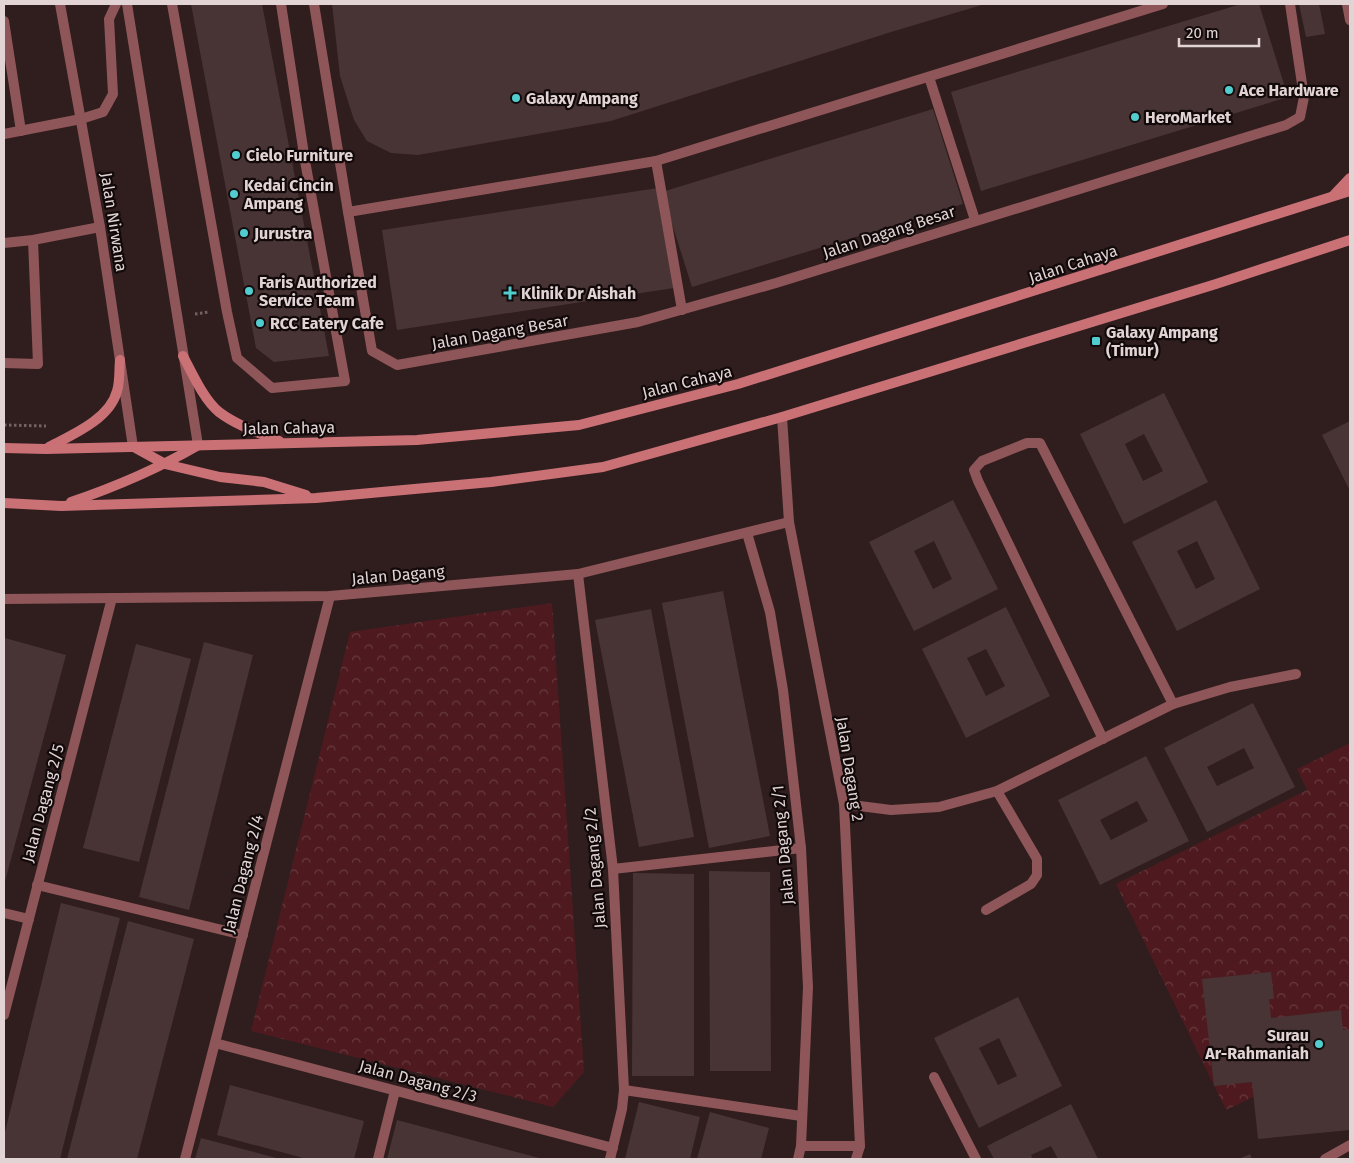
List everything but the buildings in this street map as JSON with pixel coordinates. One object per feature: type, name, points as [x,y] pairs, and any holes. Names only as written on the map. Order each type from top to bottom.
[{"type":"main road","points":[[1334,196],[1350,178]]},
{"type":"main road","name":"Jalan Cahaya","points":[[4,448],[46,449],[417,440],[579,425],[738,384],[1350,191]]},
{"type":"main road","points":[[4,503],[61,506],[316,498],[491,482],[603,467],[782,417],[1206,287],[1350,240]]},
{"type":"main road","points":[[183,356],[202,391],[218,411],[246,428],[284,443]]},
{"type":"main road","points":[[46,449],[86,428],[106,412],[117,392],[120,360]]},
{"type":"main road","points":[[61,506],[112,488],[165,464],[198,445]]},
{"type":"main road","points":[[133,446],[165,464],[220,477],[264,482],[316,498]]},
{"type":"street","name":"Jalan Nirwana","points":[[60,4],[100,227],[133,446]]},
{"type":"street","points":[[4,134],[81,119],[103,112],[113,94],[109,19],[116,4]]},
{"type":"street","points":[[127,4],[198,445]]},
{"type":"street","points":[[172,4],[227,312],[237,358],[272,388],[345,381],[306,161],[281,4]]},
{"type":"street","points":[[314,4],[348,212],[656,161],[1163,4]]},
{"type":"street","name":"Jalan Dagang Besar","points":[[348,212],[372,351],[397,365],[638,322],[776,283],[1286,125],[1300,117],[1304,97],[1290,4]]},
{"type":"street","points":[[1347,4],[1350,20]]},
{"type":"street","points":[[4,21],[21,130]]},
{"type":"street","points":[[929,77],[975,220]]},
{"type":"street","points":[[656,161],[682,310]]},
{"type":"street","points":[[4,243],[33,240],[100,227]]},
{"type":"street","points":[[4,363],[38,364],[33,240]]},
{"type":"street","name":"Jalan Dagang 2","points":[[782,417],[789,522],[844,804],[860,1146],[856,1159]]},
{"type":"street","points":[[1103,739],[978,481],[974,470],[982,461],[1027,443],[1040,443],[1173,704]]},
{"type":"street","name":"Jalan Dagang","points":[[4,599],[330,596],[578,574],[789,522]]},
{"type":"street","name":"Jalan Dagang 2/1","points":[[747,532],[770,612],[782,690],[801,848],[808,987],[801,1146],[798,1159]]},
{"type":"street","name":"Jalan Dagang 2/2","points":[[578,574],[613,869],[624,1090],[622,1109],[610,1159]]},
{"type":"street","name":"Jalan Dagang 2/4","points":[[185,1159],[330,596]]},
{"type":"street","name":"Jalan Dagang 2/5","points":[[4,1015],[112,598]]},
{"type":"street","points":[[844,804],[891,810],[939,807],[997,791],[1173,704],[1230,687],[1296,674]]},
{"type":"street","points":[[986,910],[1031,884],[1037,875],[1037,858],[997,791]]},
{"type":"street","points":[[613,869],[801,848]]},
{"type":"street","points":[[37,885],[243,935]]},
{"type":"street","points":[[4,913],[29,918]]},
{"type":"street","name":"Jalan Dagang 2/3","points":[[215,1043],[613,1148]]},
{"type":"street","points":[[934,1077],[976,1159]]},
{"type":"street","points":[[624,1090],[802,1116]]},
{"type":"street","points":[[378,1159],[396,1091]]},
{"type":"street","points":[[1325,1159],[1350,1145]]},
{"type":"street","points":[[801,1146],[860,1146]]},
{"type":"path","points":[[4,425],[53,427]]},
{"type":"green space","points":[[552,603],[584,1072],[553,1107],[251,1031],[350,632]]},
{"type":"green space","points":[[1350,743],[1350,1050],[1226,1110],[1116,884],[1307,790],[1297,769]]},
{"type":"place","name":"Ace Hardware","points":[[1229,90]]},
{"type":"place","name":"Galaxy Ampang","points":[[516,98]]},
{"type":"place","name":"HeroMarket","points":[[1135,117]]},
{"type":"place","name":"Cielo Furniture","points":[[236,155]]},
{"type":"place","name":"Kedai Cincin Ampang","points":[[234,194]]},
{"type":"place","name":"Jurustra","points":[[244,233]]},
{"type":"place","name":"Faris Authorized Service Team","points":[[249,291]]},
{"type":"place","name":"Klinik Dr Aishah","points":[[510,293]]},
{"type":"place","name":"RCC Eatery Cafe","points":[[260,323]]},
{"type":"place","name":"Galaxy Ampang (Timur)","points":[[1096,341]]},
{"type":"place","name":"Surau Ar-Rahmaniah","points":[[1319,1044]]}]
